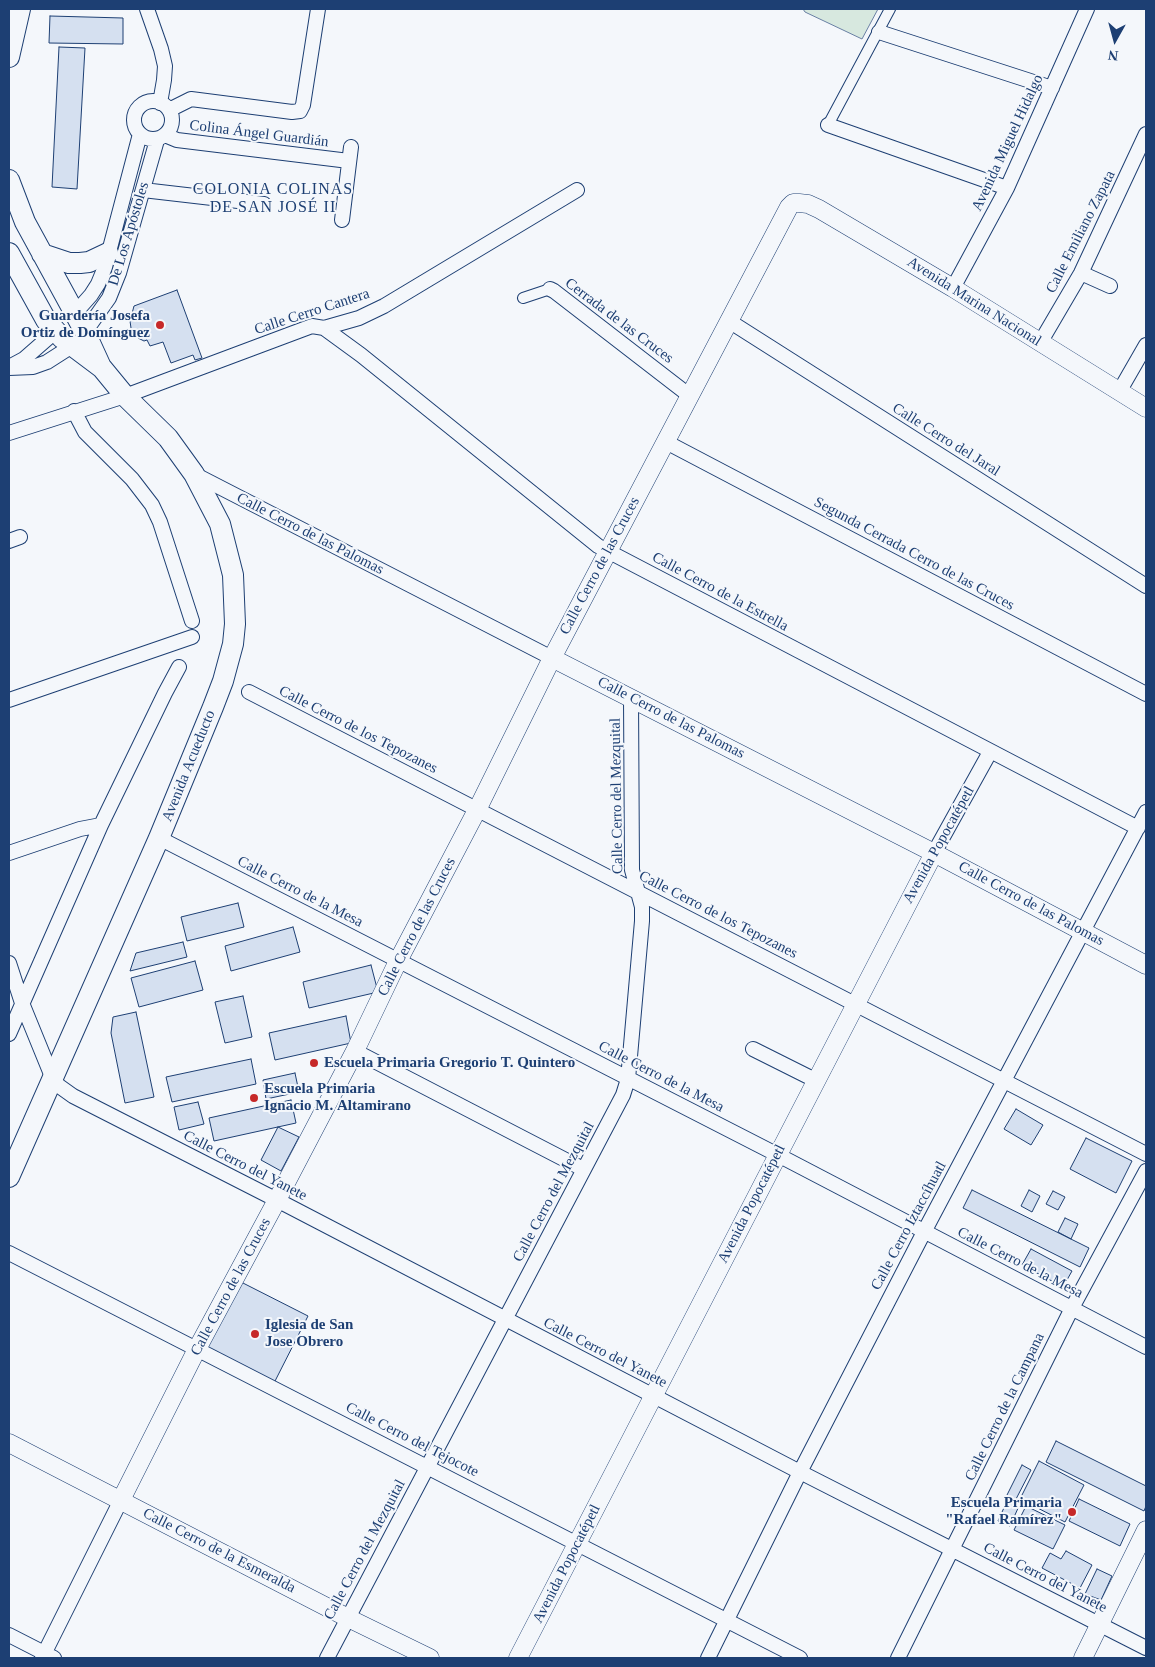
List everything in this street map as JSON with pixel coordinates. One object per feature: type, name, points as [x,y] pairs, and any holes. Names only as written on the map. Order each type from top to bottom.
[{"type":"main road","points":[[9,57],[20,9]]},
{"type":"main road","points":[[9,180],[26,222],[75,313],[79,339]]},
{"type":"main road","name":"Avenida Acueducto","points":[[9,253],[35,302],[56,332],[79,339],[125,396],[168,438],[194,474],[220,524],[233,575],[235,604],[234,637],[223,681],[213,707],[159,838],[79,1015],[53,1079],[9,1177]]},
{"type":"main road","points":[[42,254],[69,263],[80,263],[89,262],[108,253]]},
{"type":"main road","name":"De Los Apóstoles","points":[[56,332],[75,313]]},
{"type":"street","points":[[147,9],[165,66],[164,106],[172,122],[170,128],[161,137],[150,139],[136,130],[134,119],[139,108],[148,102],[164,106],[191,99],[292,112],[300,111],[303,105],[318,9]]},
{"type":"street","points":[[890,9],[828,125],[1006,188]]},
{"type":"street","name":"Avenida Miguel Hidalgo","points":[[953,288],[1006,188],[1087,9]]},
{"type":"street","points":[[878,32],[1052,88]]},
{"type":"street","name":"De Los Apóstoles","points":[[75,313],[98,284],[140,134]]},
{"type":"street","name":"Calle Emiliano Zapata","points":[[1040,343],[1081,273],[1146,134]]},
{"type":"street","name":"De Los Apóstoles","points":[[79,339],[101,311],[114,287],[161,137]]},
{"type":"street","name":"Colina Ángel Guardián","points":[[161,137],[177,140],[350,154],[342,220]]},
{"type":"street","points":[[144,190],[264,204]]},
{"type":"street","name":"Calle Cerro Cantera","points":[[9,433],[125,396],[312,326],[324,328],[359,318],[384,306],[577,190]]},
{"type":"street","name":"Avenida Marina Nacional","points":[[799,203],[808,204],[819,209],[953,288],[1146,408]]},
{"type":"street","name":"Calle Cerro de las Cruces","points":[[47,1657],[120,1500],[197,1349],[355,1051],[398,960],[552,658],[789,207],[799,203]]},
{"type":"street","points":[[1081,273],[1110,286]]},
{"type":"street","name":"Cerrada de las Cruces","points":[[523,298],[550,289],[554,291],[690,396]]},
{"type":"street","name":"Calle Cerro del Jaral","points":[[729,322],[1146,586]]},
{"type":"street","name":"Calle Cerro de la Estrella","points":[[324,328],[361,355],[587,538],[608,552],[1138,828]]},
{"type":"street","points":[[9,367],[24,359],[56,332]]},
{"type":"street","points":[[9,367],[33,366],[47,362],[79,339]]},
{"type":"street","points":[[1118,392],[1146,345]]},
{"type":"street","points":[[74,412],[85,432],[132,479],[152,505],[160,522],[192,621]]},
{"type":"street","name":"Segunda Cerrada Cerro de las Cruces","points":[[666,442],[1146,694]]},
{"type":"street","name":"Calle Cerro de las Palomas","points":[[194,474],[934,853],[1146,964]]},
{"type":"street","points":[[9,700],[192,637]]},
{"type":"street","points":[[9,1034],[101,825],[179,667]]},
{"type":"street","name":"Calle Cerro de los Tepozanes","points":[[249,692],[1146,1154]]},
{"type":"street","name":"Calle Cerro del Mezquital","points":[[327,1658],[623,1095],[628,1079],[642,921],[642,907],[632,870],[631,698]]},
{"type":"street","name":"Avenida Popocatépetl","points":[[518,1658],[855,1004],[934,853],[990,752]]},
{"type":"street","name":"Calle Cerro Iztaccíhuatl","points":[[708,1658],[800,1472],[924,1232],[1146,812]]},
{"type":"street","points":[[9,853],[80,829],[101,825]]},
{"type":"street","name":"Calle Cerro de la Mesa","points":[[159,838],[778,1155],[1146,1347]]},
{"type":"street","points":[[9,963],[22,1003],[53,1079]]},
{"type":"street","points":[[9,1008],[22,1003]]},
{"type":"street","points":[[754,1049],[817,1080]]},
{"type":"street","points":[[355,1051],[583,1169]]},
{"type":"street","name":"Calle Cerro del Yanete","points":[[53,1079],[73,1096],[800,1472],[1146,1648]]},
{"type":"street","name":"Calle Cerro de la Campana","points":[[898,1658],[1072,1308],[1146,1171]]},
{"type":"street","name":"Calle Cerro del Tejocote","points":[[9,1253],[800,1658]]},
{"type":"street","name":"Calle Cerro de la Esmeralda","points":[[9,1443],[348,1618],[430,1658]]},
{"type":"street","points":[[1083,1658],[1146,1530]]},
{"type":"street","points":[[9,1635],[47,1657]]},
{"type":"shaded area","points":[[803,9],[878,9],[862,39],[805,12]]},
{"type":"building","points":[[50,16],[123,18],[123,44],[49,43]]},
{"type":"building","points":[[59,47],[85,48],[77,189],[52,187]]},
{"type":"building","name":"Guardería Josefa Ortiz de Domínguez","points":[[177,290],[202,358],[195,360],[193,355],[171,363],[163,342],[150,346],[147,340],[144,341],[138,338],[131,328],[130,321],[134,306]]},
{"type":"building","points":[[238,903],[244,927],[187,941],[181,917]]},
{"type":"building","points":[[293,927],[300,952],[231,971],[225,946]]},
{"type":"building","points":[[183,942],[187,957],[130,971],[136,953]]},
{"type":"building","points":[[195,961],[203,990],[139,1007],[131,978]]},
{"type":"building","points":[[371,965],[378,992],[309,1008],[303,982]]},
{"type":"building","points":[[243,996],[252,1037],[225,1043],[215,1002]]},
{"type":"building","points":[[136,1012],[154,1097],[125,1103],[111,1033],[113,1017]]},
{"type":"building","points":[[346,1016],[351,1043],[275,1060],[269,1033]]},
{"type":"building","points":[[251,1059],[256,1084],[172,1102],[166,1077]]},
{"type":"building","points":[[295,1073],[299,1092],[266,1099],[263,1080]]},
{"type":"building","points":[[291,1100],[296,1123],[214,1141],[209,1118]]},
{"type":"building","points":[[198,1102],[204,1124],[179,1130],[174,1107]]},
{"type":"building","points":[[1016,1109],[1043,1125],[1031,1145],[1004,1129]]},
{"type":"building","points":[[278,1127],[299,1137],[281,1171],[261,1160]]},
{"type":"building","points":[[1086,1138],[1132,1161],[1116,1193],[1070,1169]]},
{"type":"building","points":[[972,1190],[1089,1248],[1080,1267],[963,1208]]},
{"type":"building","points":[[1029,1190],[1040,1196],[1032,1212],[1021,1206]]},
{"type":"building","points":[[1053,1191],[1065,1197],[1058,1210],[1046,1204]]},
{"type":"building","points":[[1065,1218],[1078,1224],[1071,1239],[1058,1232]]},
{"type":"building","points":[[1031,1249],[1072,1271],[1063,1287],[1022,1265]]},
{"type":"building","name":"Iglesia de San Jose Obrero","points":[[239,1281],[308,1316],[272,1387],[203,1352]]},
{"type":"building","points":[[1056,1441],[1146,1486],[1146,1506],[1144,1511],[1046,1462]]},
{"type":"building","points":[[1039,1461],[1084,1485],[1065,1522],[1020,1499]]},
{"type":"building","points":[[1022,1465],[1031,1470],[1015,1501],[1006,1497]]},
{"type":"building","points":[[1079,1499],[1130,1524],[1120,1546],[1069,1521]]},
{"type":"building","points":[[1007,1501],[1019,1506],[1010,1526],[998,1521]]},
{"type":"building","points":[[1026,1506],[1065,1525],[1053,1549],[1014,1530]]},
{"type":"building","points":[[1066,1551],[1092,1565],[1080,1588],[1042,1568],[1050,1553],[1061,1559]]},
{"type":"building","points":[[1097,1569],[1112,1576],[1101,1600],[1085,1594]]},
{"type":"place","name":"Guardería Josefa Ortiz de Domínguez","points":[[160,325]]},
{"type":"place","name":"Escuela Primaria Gregorio T. Quintero","points":[[314,1063]]},
{"type":"place","name":"Escuela Primaria Ignacio M. Altamirano","points":[[254,1098]]},
{"type":"place","name":"Iglesia de San Jose Obrero","points":[[255,1334]]},
{"type":"place","name":"Escuela Primaria \"Rafael Ramírez\"","points":[[1072,1512]]},
{"type":"district","name":"COLONIA COLINAS DE SAN JOSÉ II","points":[[273,199]]}]
